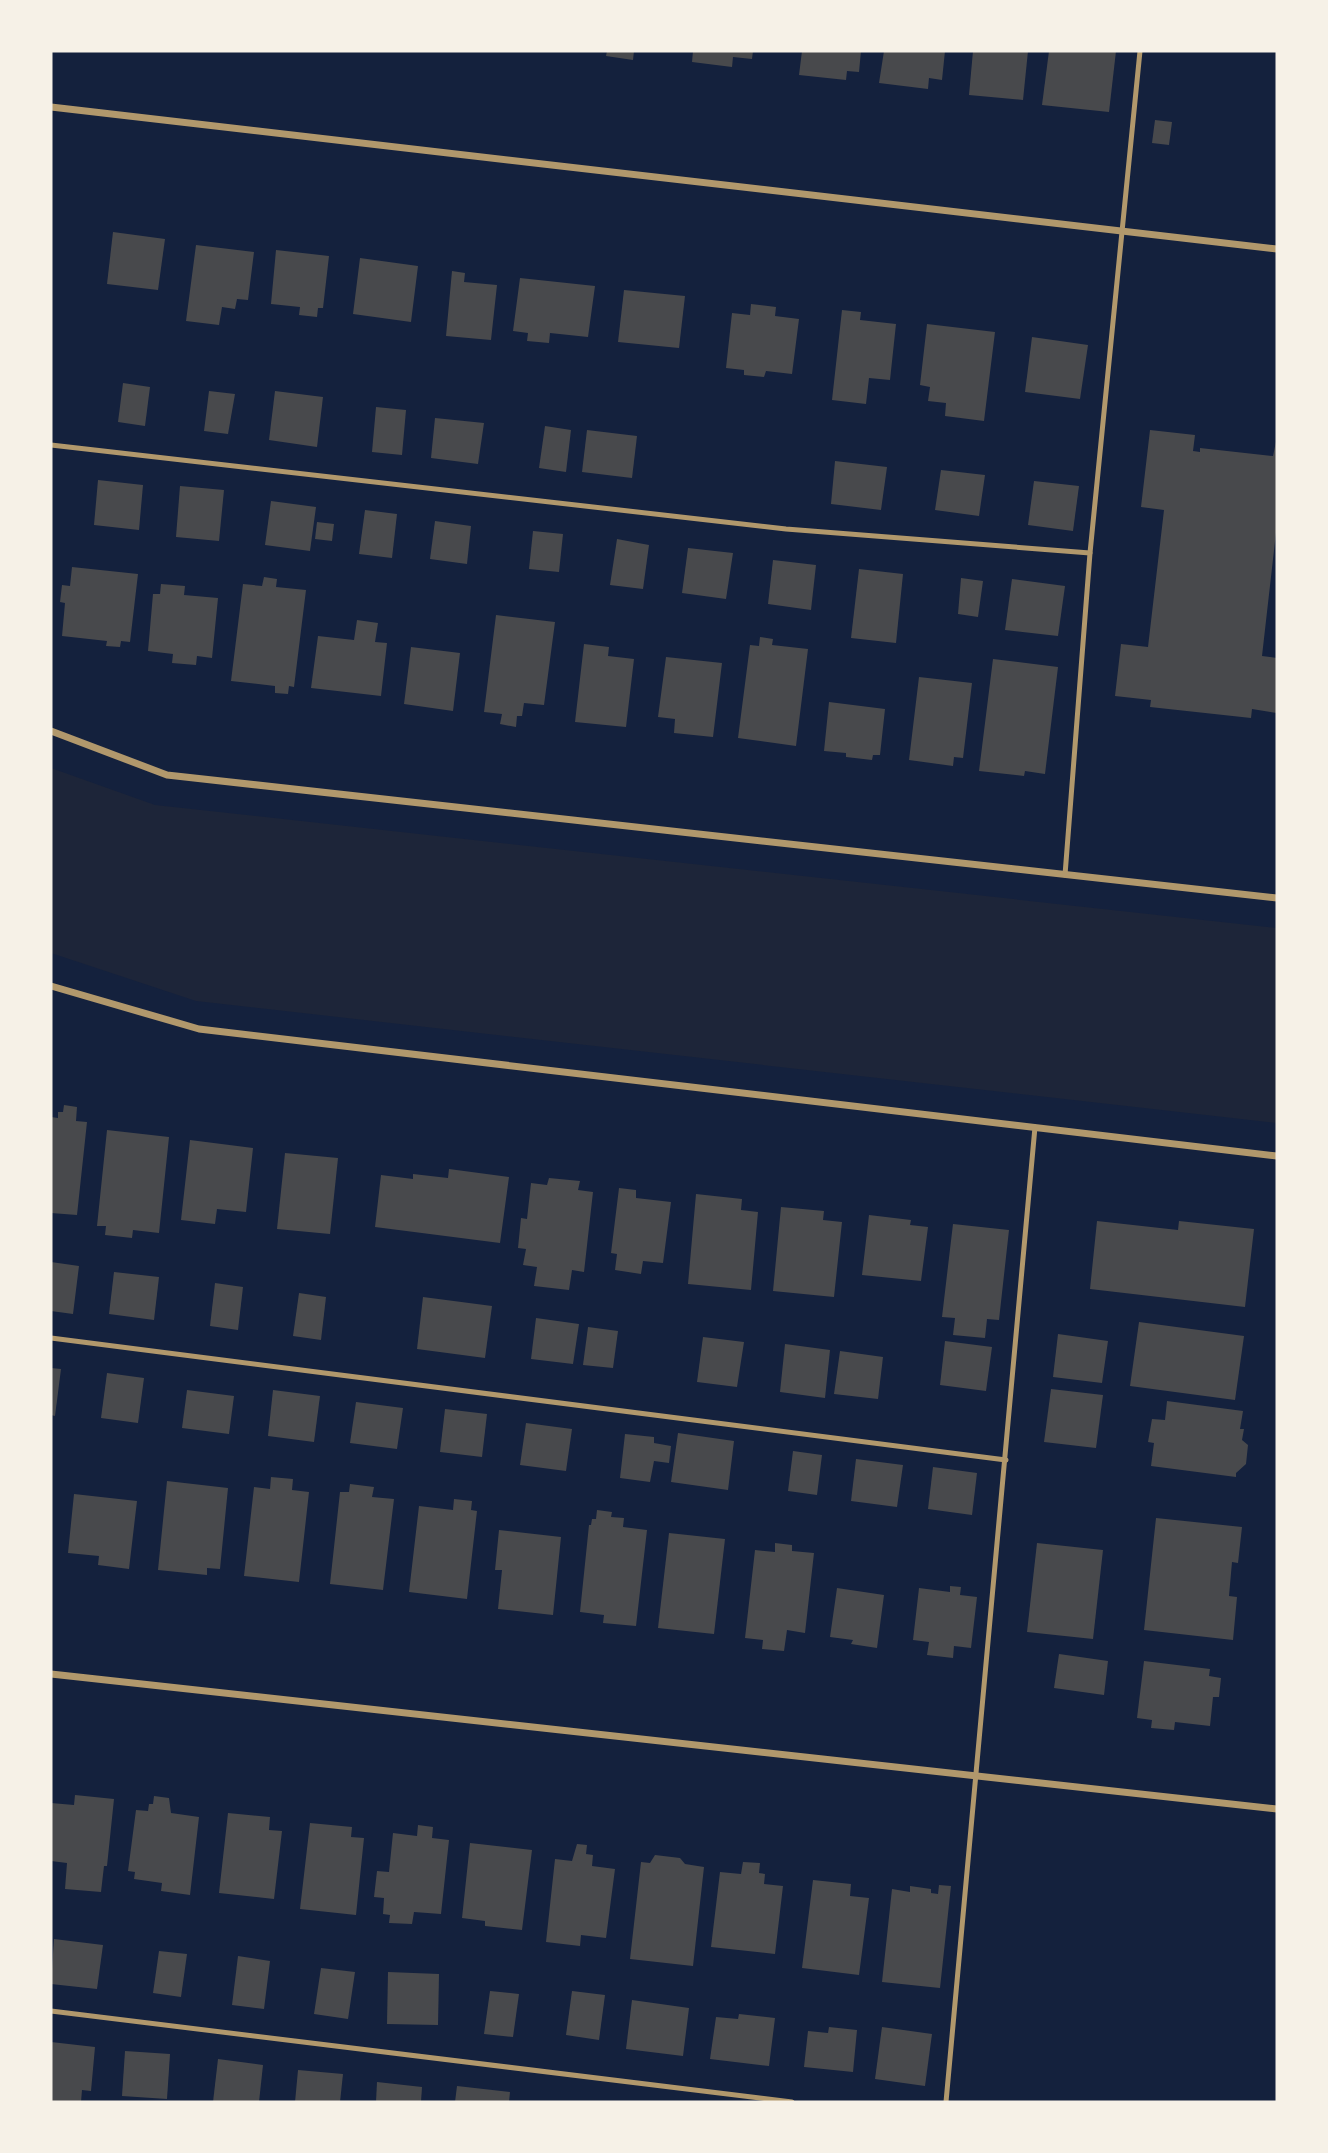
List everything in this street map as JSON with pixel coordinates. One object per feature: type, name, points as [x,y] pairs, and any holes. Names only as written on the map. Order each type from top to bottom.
[{"type":"street","points":[[51,107],[1277,249]]},
{"type":"street","points":[[51,731],[167,775],[1277,898]]},
{"type":"street","points":[[51,986],[199,1029],[1277,1156]]},
{"type":"street","points":[[51,1674],[1277,1809]]},
{"type":"lane","points":[[1065,875],[1090,553],[1140,51]]},
{"type":"lane","points":[[51,445],[786,529],[1090,553]]},
{"type":"lane","points":[[946,2102],[1035,1127]]},
{"type":"lane","points":[[51,1338],[1006,1460]]},
{"type":"lane","points":[[51,2011],[792,2102]]},
{"type":"shaded area","points":[[51,768],[155,805],[1277,928],[1277,1123],[196,1001],[51,953]]},
{"type":"building","points":[[607,51],[634,51],[633,60],[606,56]]},
{"type":"building","points":[[693,51],[753,51],[752,59],[733,57],[732,67],[692,62]]},
{"type":"building","points":[[802,51],[861,51],[859,72],[847,71],[846,80],[799,75]]},
{"type":"building","points":[[884,51],[945,51],[942,80],[929,78],[928,89],[879,83]]},
{"type":"building","points":[[973,51],[1028,51],[1023,100],[969,95]]},
{"type":"building","points":[[1049,51],[1116,51],[1109,112],[1042,105]]},
{"type":"building","points":[[1155,120],[1172,122],[1169,145],[1152,143]]},
{"type":"building","points":[[113,232],[165,239],[158,290],[107,284]]},
{"type":"building","points":[[196,245],[254,252],[248,300],[237,299],[235,309],[222,307],[219,325],[186,321]]},
{"type":"building","points":[[276,250],[329,256],[323,308],[318,308],[317,317],[299,315],[300,307],[271,304]]},
{"type":"building","points":[[360,258],[418,266],[411,322],[353,314]]},
{"type":"building","points":[[452,271],[465,273],[464,282],[497,285],[491,340],[446,336]]},
{"type":"building","points":[[520,278],[595,286],[588,337],[550,333],[549,343],[527,341],[528,333],[513,331]]},
{"type":"building","points":[[624,290],[685,296],[679,348],[618,342]]},
{"type":"building","points":[[751,304],[776,307],[775,316],[799,319],[792,374],[766,371],[764,377],[744,375],[744,370],[726,368],[732,313],[750,315]]},
{"type":"building","points":[[842,310],[861,312],[860,320],[896,324],[890,380],[869,378],[866,404],[832,400]]},
{"type":"building","points":[[927,324],[995,332],[984,421],[945,416],[946,403],[928,401],[930,387],[920,385]]},
{"type":"building","points":[[1032,337],[1088,345],[1080,399],[1025,392]]},
{"type":"building","points":[[123,383],[150,387],[145,426],[118,422]]},
{"type":"building","points":[[209,391],[235,394],[228,434],[204,431]]},
{"type":"building","points":[[275,391],[323,397],[317,447],[269,440]]},
{"type":"building","points":[[376,407],[406,410],[402,455],[372,452]]},
{"type":"building","points":[[435,418],[484,423],[478,464],[431,458]]},
{"type":"building","points":[[545,426],[571,430],[566,472],[539,468]]},
{"type":"building","points":[[587,430],[637,436],[632,478],[582,472]]},
{"type":"building","points":[[1150,430],[1195,435],[1193,451],[1200,452],[1200,448],[1273,456],[1277,437],[1277,524],[1262,656],[1277,658],[1277,713],[1252,709],[1251,718],[1150,707],[1151,700],[1115,696],[1121,644],[1148,647],[1164,510],[1141,507]]},
{"type":"building","points":[[835,461],[887,467],[881,510],[831,504]]},
{"type":"building","points":[[941,470],[985,475],[979,516],[935,510]]},
{"type":"building","points":[[98,480],[143,485],[139,530],[94,525]]},
{"type":"building","points":[[1034,481],[1079,486],[1073,531],[1028,525]]},
{"type":"building","points":[[180,486],[224,490],[219,541],[176,537]]},
{"type":"building","points":[[271,501],[316,507],[310,551],[265,545]]},
{"type":"building","points":[[365,510],[397,514],[392,558],[359,554]]},
{"type":"building","points":[[435,521],[471,526],[467,564],[430,559]]},
{"type":"building","points":[[317,522],[334,524],[332,541],[315,539]]},
{"type":"building","points":[[533,531],[563,534],[559,572],[529,569]]},
{"type":"building","points":[[617,539],[649,545],[643,589],[610,585]]},
{"type":"building","points":[[688,548],[733,553],[726,599],[682,593]]},
{"type":"building","points":[[773,560],[816,565],[811,610],[768,604]]},
{"type":"building","points":[[72,567],[138,574],[130,642],[121,641],[120,647],[106,646],[107,641],[62,636],[65,603],[60,602],[62,585],[70,586]]},
{"type":"building","points":[[859,569],[903,574],[896,643],[851,638]]},
{"type":"building","points":[[264,577],[277,579],[276,587],[306,590],[294,687],[289,686],[288,694],[275,693],[275,686],[231,681],[243,584],[262,586]]},
{"type":"building","points":[[961,578],[983,581],[978,617],[958,614]]},
{"type":"building","points":[[1012,579],[1065,586],[1058,636],[1005,630]]},
{"type":"building","points":[[161,584],[185,586],[184,595],[218,598],[212,658],[197,656],[196,665],[172,663],[173,654],[148,651],[153,594],[160,594]]},
{"type":"building","points":[[496,615],[555,622],[544,705],[524,703],[522,716],[517,716],[516,727],[500,724],[502,714],[484,712]]},
{"type":"building","points":[[357,620],[378,623],[375,642],[387,643],[381,696],[311,688],[318,636],[354,640]]},
{"type":"building","points":[[760,637],[773,639],[772,645],[808,649],[796,746],[738,738],[750,645],[759,646]]},
{"type":"building","points":[[584,644],[609,647],[608,656],[634,659],[626,727],[575,722]]},
{"type":"building","points":[[411,647],[460,653],[453,711],[404,704]]},
{"type":"building","points":[[666,657],[722,663],[713,737],[674,733],[675,719],[658,717]]},
{"type":"building","points":[[993,659],[1058,667],[1045,774],[1025,771],[1024,776],[979,771]]},
{"type":"building","points":[[919,677],[972,683],[963,758],[954,757],[953,766],[909,760]]},
{"type":"building","points":[[829,702],[885,709],[880,755],[873,755],[872,760],[824,751]]},
{"type":"building","points":[[64,1105],[77,1107],[76,1121],[87,1122],[77,1215],[51,1213],[51,1117],[58,1118],[58,1112],[63,1112]]},
{"type":"building","points":[[107,1130],[169,1137],[159,1233],[133,1230],[132,1238],[105,1235],[106,1226],[97,1226]]},
{"type":"building","points":[[190,1140],[253,1148],[246,1212],[217,1209],[215,1224],[181,1220]]},
{"type":"building","points":[[285,1153],[338,1158],[330,1234],[277,1229]]},
{"type":"building","points":[[449,1169],[509,1177],[500,1243],[375,1227],[381,1175],[413,1179],[413,1174],[448,1178]]},
{"type":"building","points":[[549,1178],[580,1181],[578,1190],[593,1192],[584,1272],[572,1270],[569,1290],[534,1286],[537,1267],[523,1265],[526,1249],[518,1248],[521,1218],[527,1219],[531,1183],[547,1185]]},
{"type":"building","points":[[619,1188],[636,1190],[636,1198],[671,1202],[663,1263],[643,1261],[641,1274],[615,1270],[617,1254],[611,1253]]},
{"type":"building","points":[[696,1194],[742,1199],[741,1210],[758,1212],[751,1290],[688,1284]]},
{"type":"building","points":[[781,1207],[824,1211],[823,1220],[842,1222],[834,1297],[773,1291]]},
{"type":"building","points":[[869,1215],[911,1220],[910,1225],[928,1227],[921,1281],[862,1275]]},
{"type":"building","points":[[1097,1221],[1178,1230],[1179,1221],[1254,1229],[1245,1307],[1090,1289]]},
{"type":"building","points":[[953,1224],[1009,1230],[999,1320],[987,1319],[985,1338],[953,1335],[955,1318],[942,1317]]},
{"type":"building","points":[[51,1262],[79,1266],[73,1314],[51,1311]]},
{"type":"building","points":[[114,1272],[159,1277],[154,1320],[109,1314]]},
{"type":"building","points":[[215,1283],[243,1287],[238,1330],[210,1326]]},
{"type":"building","points":[[299,1293],[326,1297],[321,1340],[293,1336]]},
{"type":"building","points":[[423,1297],[492,1306],[485,1358],[417,1349]]},
{"type":"building","points":[[536,1318],[579,1324],[573,1364],[531,1359]]},
{"type":"building","points":[[1139,1322],[1244,1336],[1235,1400],[1130,1386]]},
{"type":"building","points":[[588,1327],[618,1331],[613,1368],[583,1365]]},
{"type":"building","points":[[1058,1334],[1108,1341],[1102,1383],[1053,1377]]},
{"type":"building","points":[[703,1337],[744,1342],[737,1387],[697,1382]]},
{"type":"building","points":[[945,1341],[992,1347],[986,1391],[940,1385]]},
{"type":"building","points":[[785,1344],[830,1350],[825,1398],[780,1392]]},
{"type":"building","points":[[840,1351],[883,1357],[878,1399],[834,1394]]},
{"type":"building","points":[[51,1368],[61,1369],[55,1416],[51,1415]]},
{"type":"building","points":[[107,1373],[144,1378],[138,1423],[101,1418]]},
{"type":"building","points":[[1051,1389],[1103,1395],[1096,1448],[1044,1442]]},
{"type":"building","points":[[187,1390],[234,1396],[229,1434],[182,1428]]},
{"type":"building","points":[[273,1390],[320,1396],[314,1442],[268,1436]]},
{"type":"building","points":[[1167,1401],[1243,1411],[1240,1429],[1244,1429],[1242,1440],[1248,1445],[1246,1464],[1236,1473],[1236,1477],[1151,1466],[1154,1443],[1148,1442],[1152,1419],[1165,1420]]},
{"type":"building","points":[[356,1402],[403,1408],[397,1449],[350,1443]]},
{"type":"building","points":[[445,1409],[487,1414],[482,1457],[440,1452]]},
{"type":"building","points":[[526,1423],[572,1429],[566,1471],[520,1465]]},
{"type":"building","points":[[678,1433],[734,1441],[728,1490],[671,1482]]},
{"type":"building","points":[[625,1434],[654,1437],[654,1443],[671,1446],[669,1463],[654,1461],[650,1482],[620,1478]]},
{"type":"building","points":[[793,1451],[822,1455],[817,1495],[788,1491]]},
{"type":"building","points":[[856,1459],[903,1465],[897,1507],[851,1501]]},
{"type":"building","points":[[933,1467],[977,1473],[972,1515],[928,1509]]},
{"type":"building","points":[[271,1477],[293,1479],[292,1490],[309,1492],[299,1582],[244,1576],[254,1487],[270,1489]]},
{"type":"building","points":[[167,1481],[228,1488],[220,1569],[207,1568],[207,1575],[158,1570]]},
{"type":"building","points":[[350,1484],[374,1487],[372,1497],[394,1499],[383,1590],[330,1584],[340,1492],[349,1492]]},
{"type":"building","points":[[74,1494],[137,1501],[129,1569],[98,1565],[99,1556],[68,1553]]},
{"type":"building","points":[[454,1499],[472,1501],[471,1510],[477,1511],[467,1599],[409,1592],[419,1506],[453,1510]]},
{"type":"building","points":[[597,1510],[612,1512],[611,1517],[624,1518],[623,1527],[647,1530],[636,1626],[603,1623],[604,1615],[580,1612],[589,1525],[592,1519],[596,1519]]},
{"type":"building","points":[[1156,1518],[1242,1527],[1238,1563],[1232,1562],[1229,1596],[1237,1597],[1233,1640],[1144,1630]]},
{"type":"building","points":[[499,1530],[561,1537],[553,1615],[498,1609],[502,1570],[495,1570]]},
{"type":"building","points":[[669,1533],[725,1539],[714,1634],[658,1628]]},
{"type":"building","points":[[775,1543],[792,1545],[792,1551],[814,1553],[805,1633],[787,1630],[784,1651],[762,1649],[763,1640],[745,1638],[755,1550],[775,1552]]},
{"type":"building","points":[[1037,1543],[1103,1550],[1093,1639],[1027,1632]]},
{"type":"building","points":[[950,1586],[961,1587],[960,1595],[977,1597],[971,1648],[954,1646],[953,1658],[927,1655],[929,1642],[913,1640],[919,1588],[950,1592]]},
{"type":"building","points":[[837,1588],[884,1595],[877,1648],[851,1644],[853,1640],[830,1637]]},
{"type":"building","points":[[1059,1654],[1108,1661],[1104,1695],[1054,1688]]},
{"type":"building","points":[[1144,1661],[1210,1669],[1209,1676],[1221,1678],[1219,1697],[1213,1697],[1210,1726],[1175,1722],[1174,1730],[1151,1728],[1152,1720],[1137,1718]]},
{"type":"building","points":[[75,1795],[114,1799],[107,1866],[104,1866],[101,1892],[65,1889],[67,1863],[51,1861],[51,1803],[74,1805]]},
{"type":"building","points":[[154,1796],[169,1798],[171,1813],[199,1817],[190,1895],[161,1891],[162,1883],[134,1879],[135,1872],[128,1871],[136,1810],[148,1811]]},
{"type":"building","points":[[228,1813],[270,1817],[269,1830],[282,1831],[274,1899],[219,1893]]},
{"type":"building","points":[[310,1823],[352,1827],[351,1837],[364,1838],[356,1915],[300,1909]]},
{"type":"building","points":[[418,1825],[433,1827],[432,1838],[449,1840],[441,1914],[414,1912],[412,1924],[389,1923],[390,1915],[383,1914],[384,1898],[374,1897],[377,1871],[389,1872],[393,1833],[417,1836]]},
{"type":"building","points":[[470,1843],[532,1850],[522,1930],[485,1926],[485,1921],[462,1918]]},
{"type":"building","points":[[577,1844],[587,1845],[586,1854],[593,1855],[592,1866],[615,1869],[606,1938],[581,1935],[580,1946],[546,1942],[555,1859],[572,1861]]},
{"type":"building","points":[[655,1855],[680,1858],[685,1864],[704,1867],[693,1966],[630,1959],[641,1862],[650,1863]]},
{"type":"building","points":[[743,1862],[760,1863],[759,1873],[765,1874],[764,1884],[783,1886],[775,1954],[711,1947],[720,1872],[741,1874]]},
{"type":"building","points":[[813,1880],[851,1884],[850,1896],[869,1898],[859,1975],[802,1968]]},
{"type":"building","points":[[939,1885],[951,1886],[940,1988],[882,1982],[892,1889],[910,1892],[910,1886],[931,1889],[931,1893],[938,1894]]},
{"type":"building","points":[[54,1939],[103,1945],[97,1989],[51,1984]]},
{"type":"building","points":[[159,1951],[187,1954],[181,1997],[153,1993]]},
{"type":"building","points":[[238,1956],[270,1961],[264,2009],[232,2005]]},
{"type":"building","points":[[321,1968],[355,1972],[348,2019],[314,2014]]},
{"type":"building","points":[[388,1972],[439,1974],[438,2025],[387,2024]]},
{"type":"building","points":[[490,1991],[519,1994],[513,2037],[484,2034]]},
{"type":"building","points":[[572,1991],[605,1995],[599,2040],[566,2035]]},
{"type":"building","points":[[632,2000],[689,2008],[683,2056],[626,2049]]},
{"type":"building","points":[[739,2014],[775,2018],[769,2066],[710,2059],[716,2017],[738,2019]]},
{"type":"building","points":[[829,2027],[857,2030],[853,2072],[804,2067],[808,2031],[828,2033]]},
{"type":"building","points":[[882,2027],[932,2034],[925,2086],[875,2079]]},
{"type":"building","points":[[51,2042],[95,2047],[91,2091],[82,2090],[81,2102],[51,2102]]},
{"type":"building","points":[[125,2051],[170,2054],[167,2099],[122,2096]]},
{"type":"building","points":[[218,2059],[263,2065],[259,2102],[213,2102]]},
{"type":"building","points":[[298,2070],[343,2074],[340,2102],[295,2102]]},
{"type":"building","points":[[377,2082],[422,2087],[421,2102],[376,2102]]},
{"type":"building","points":[[457,2086],[510,2092],[509,2102],[455,2102]]}]
